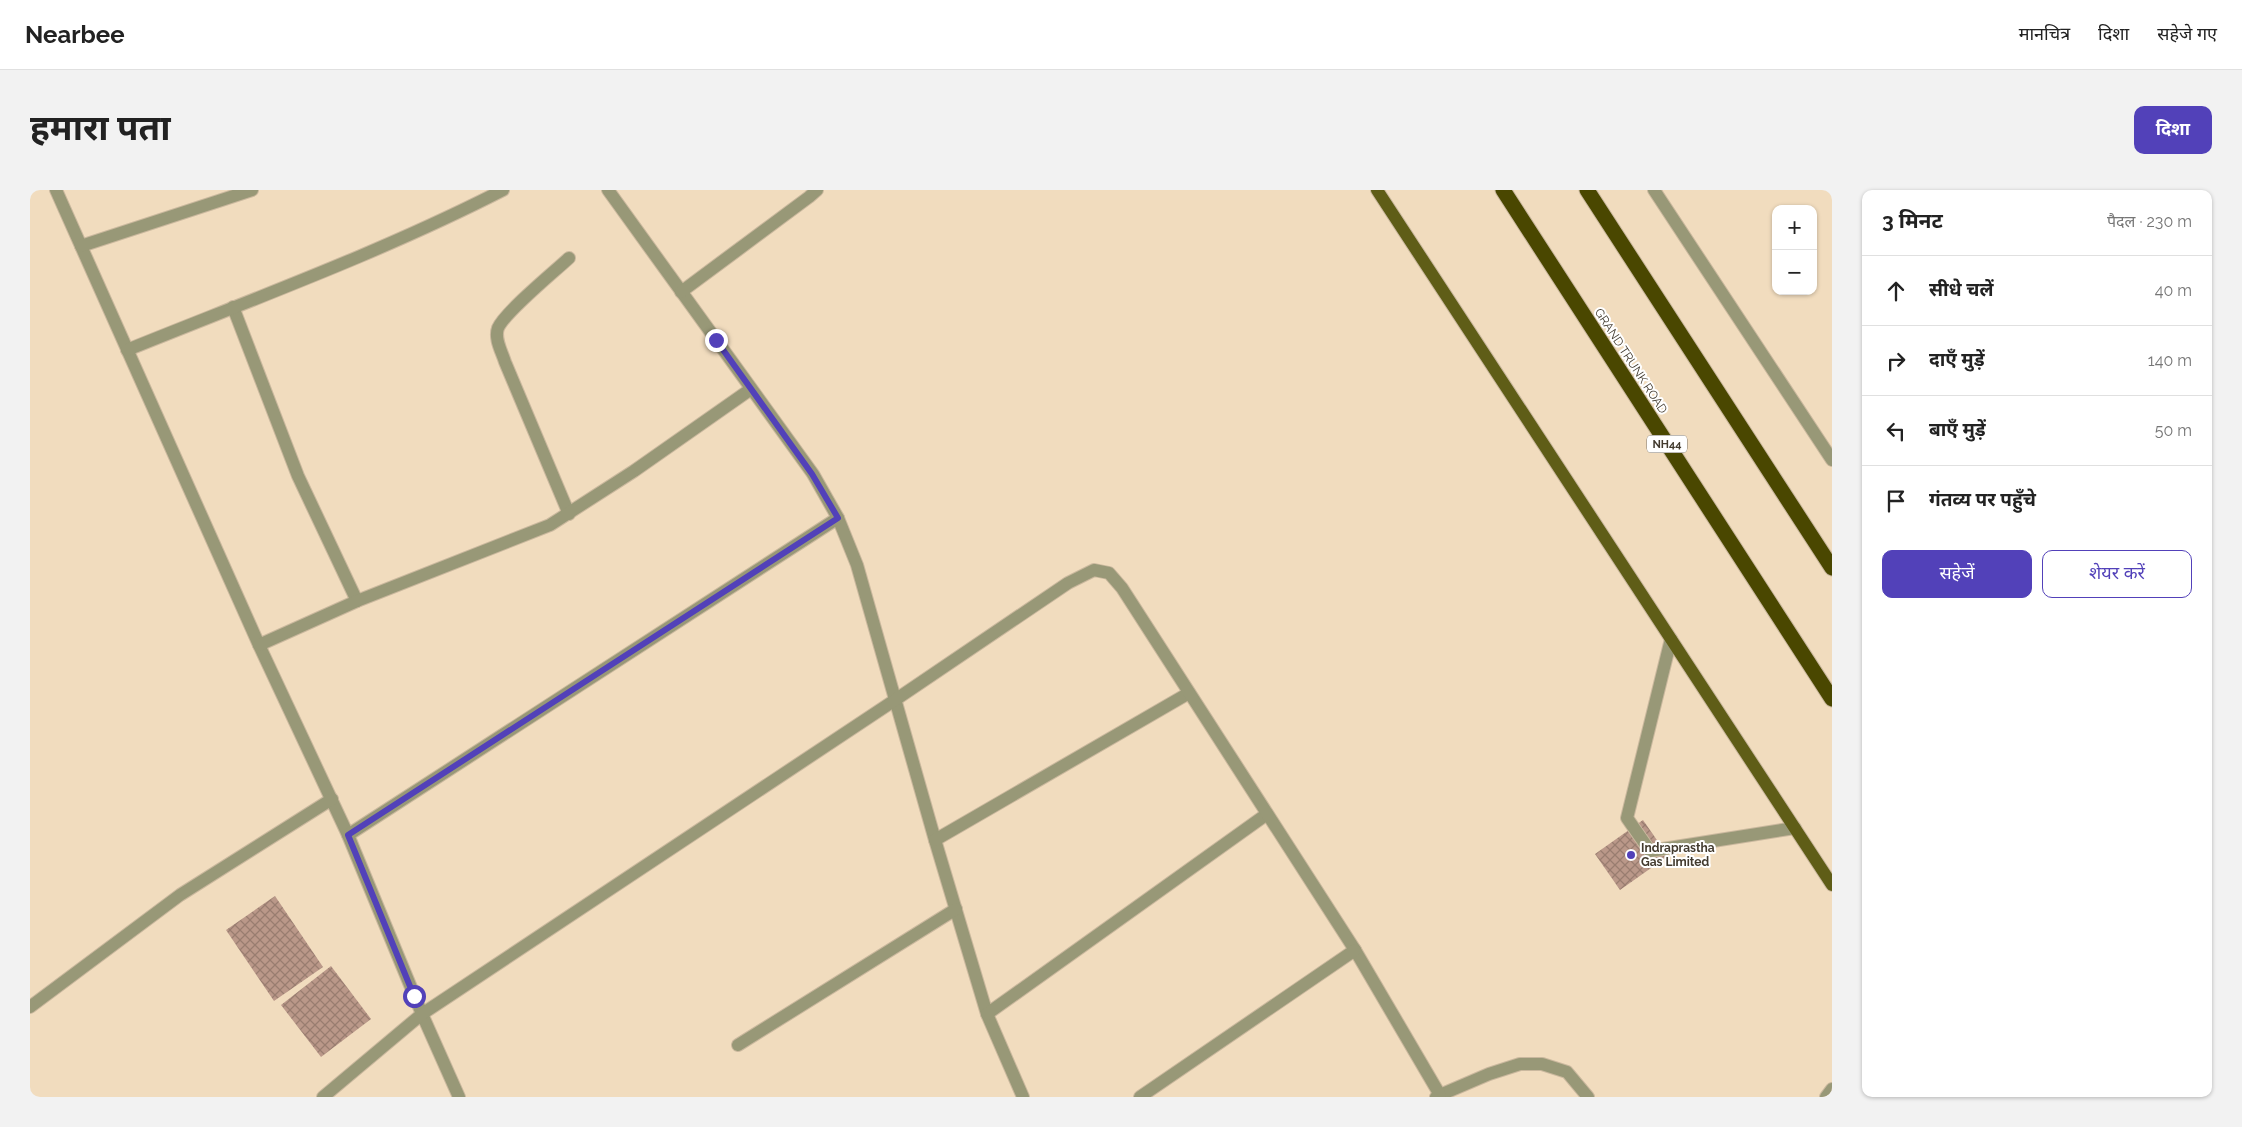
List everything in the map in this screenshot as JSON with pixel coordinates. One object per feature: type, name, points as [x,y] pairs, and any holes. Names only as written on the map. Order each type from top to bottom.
[{"type":"highway","name":"GRAND TRUNK ROAD","points":[[1502,190],[1832,699]]},
{"type":"highway","points":[[1587,190],[1832,568]]},
{"type":"main road","points":[[1377,190],[1832,885]]},
{"type":"street","points":[[56,190],[259,644],[348,835],[422,1014],[459,1097]]},
{"type":"street","points":[[81,246],[252,190]]},
{"type":"street","points":[[127,350],[451,216],[503,190]]},
{"type":"street","points":[[608,190],[812,474],[838,518],[857,565],[935,840],[987,1014],[1023,1097]]},
{"type":"street","points":[[681,292],[810,198],[816,190]]},
{"type":"street","points":[[1654,190],[1832,460]]},
{"type":"street","points":[[569,258],[511,312],[498,330],[498,342],[569,514]]},
{"type":"street","points":[[233,307],[298,476],[357,602]]},
{"type":"street","points":[[259,644],[357,602],[535,532],[569,514],[751,389]]},
{"type":"street","points":[[348,835],[838,518]]},
{"type":"street","points":[[322,1097],[422,1014],[1068,583],[1094,570],[1109,573],[1122,588],[1355,950],[1438,1096],[1489,1074],[1520,1064],[1542,1064],[1567,1072],[1588,1097]]},
{"type":"street","points":[[1670,638],[1627,818],[1650,851],[1794,828]]},
{"type":"street","points":[[935,840],[1189,693]]},
{"type":"street","points":[[30,1007],[180,895],[332,799]]},
{"type":"street","points":[[987,1014],[1266,814]]},
{"type":"street","points":[[738,1045],[956,909]]},
{"type":"street","points":[[1140,1097],[1355,950]]},
{"type":"street","points":[[1826,1097],[1832,1090]]},
{"type":"building","name":"Indraprastha Gas Limited","points":[[1643,820],[1668,856],[1620,890],[1595,854]]},
{"type":"building","points":[[275,896],[323,967],[274,1001],[226,930]]},
{"type":"building","points":[[331,966],[371,1019],[321,1057],[281,1005]]},
{"type":"place","name":"Indraprastha Gas Limited","points":[[1631,855]]},
{"type":"route","points":[[414,996],[348,835],[838,518],[812,474],[716,340]]}]
